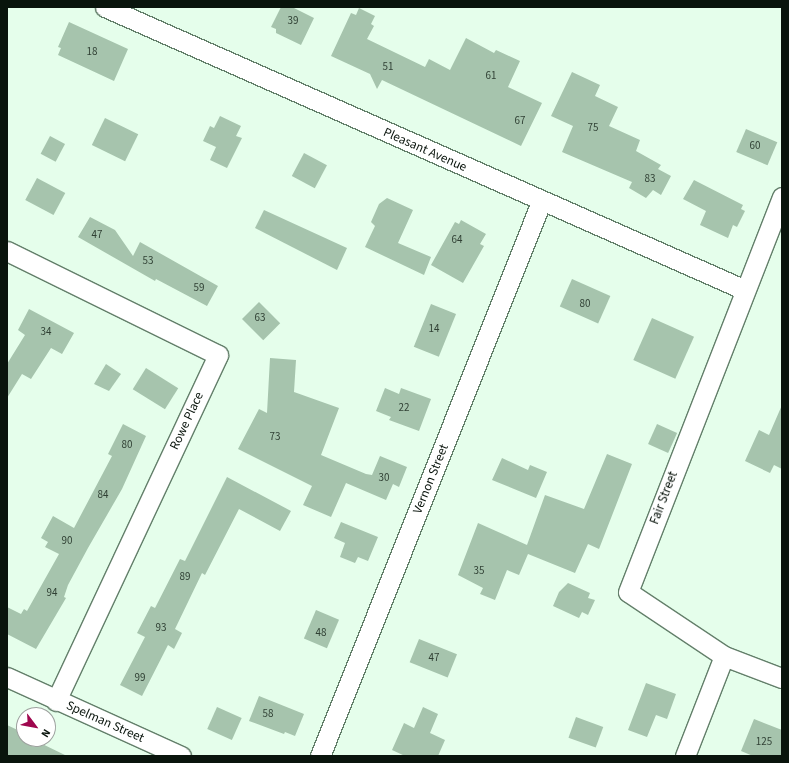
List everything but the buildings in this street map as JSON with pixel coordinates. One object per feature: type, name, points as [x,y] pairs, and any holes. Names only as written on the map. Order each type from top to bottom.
[{"type":"street","name":"Pleasant Avenue","points":[[105,7],[541,202],[745,290]]},
{"type":"street","name":"Fair Street","points":[[724,656],[628,592],[782,197]]},
{"type":"street","name":"Vernon Street","points":[[320,756],[541,202]]},
{"type":"street","name":"Rowe Place","points":[[7,251],[218,355],[56,701]]},
{"type":"street","points":[[685,756],[724,656],[782,678]]},
{"type":"street","name":"Spelman Street","points":[[7,677],[56,701],[181,756]]}]
